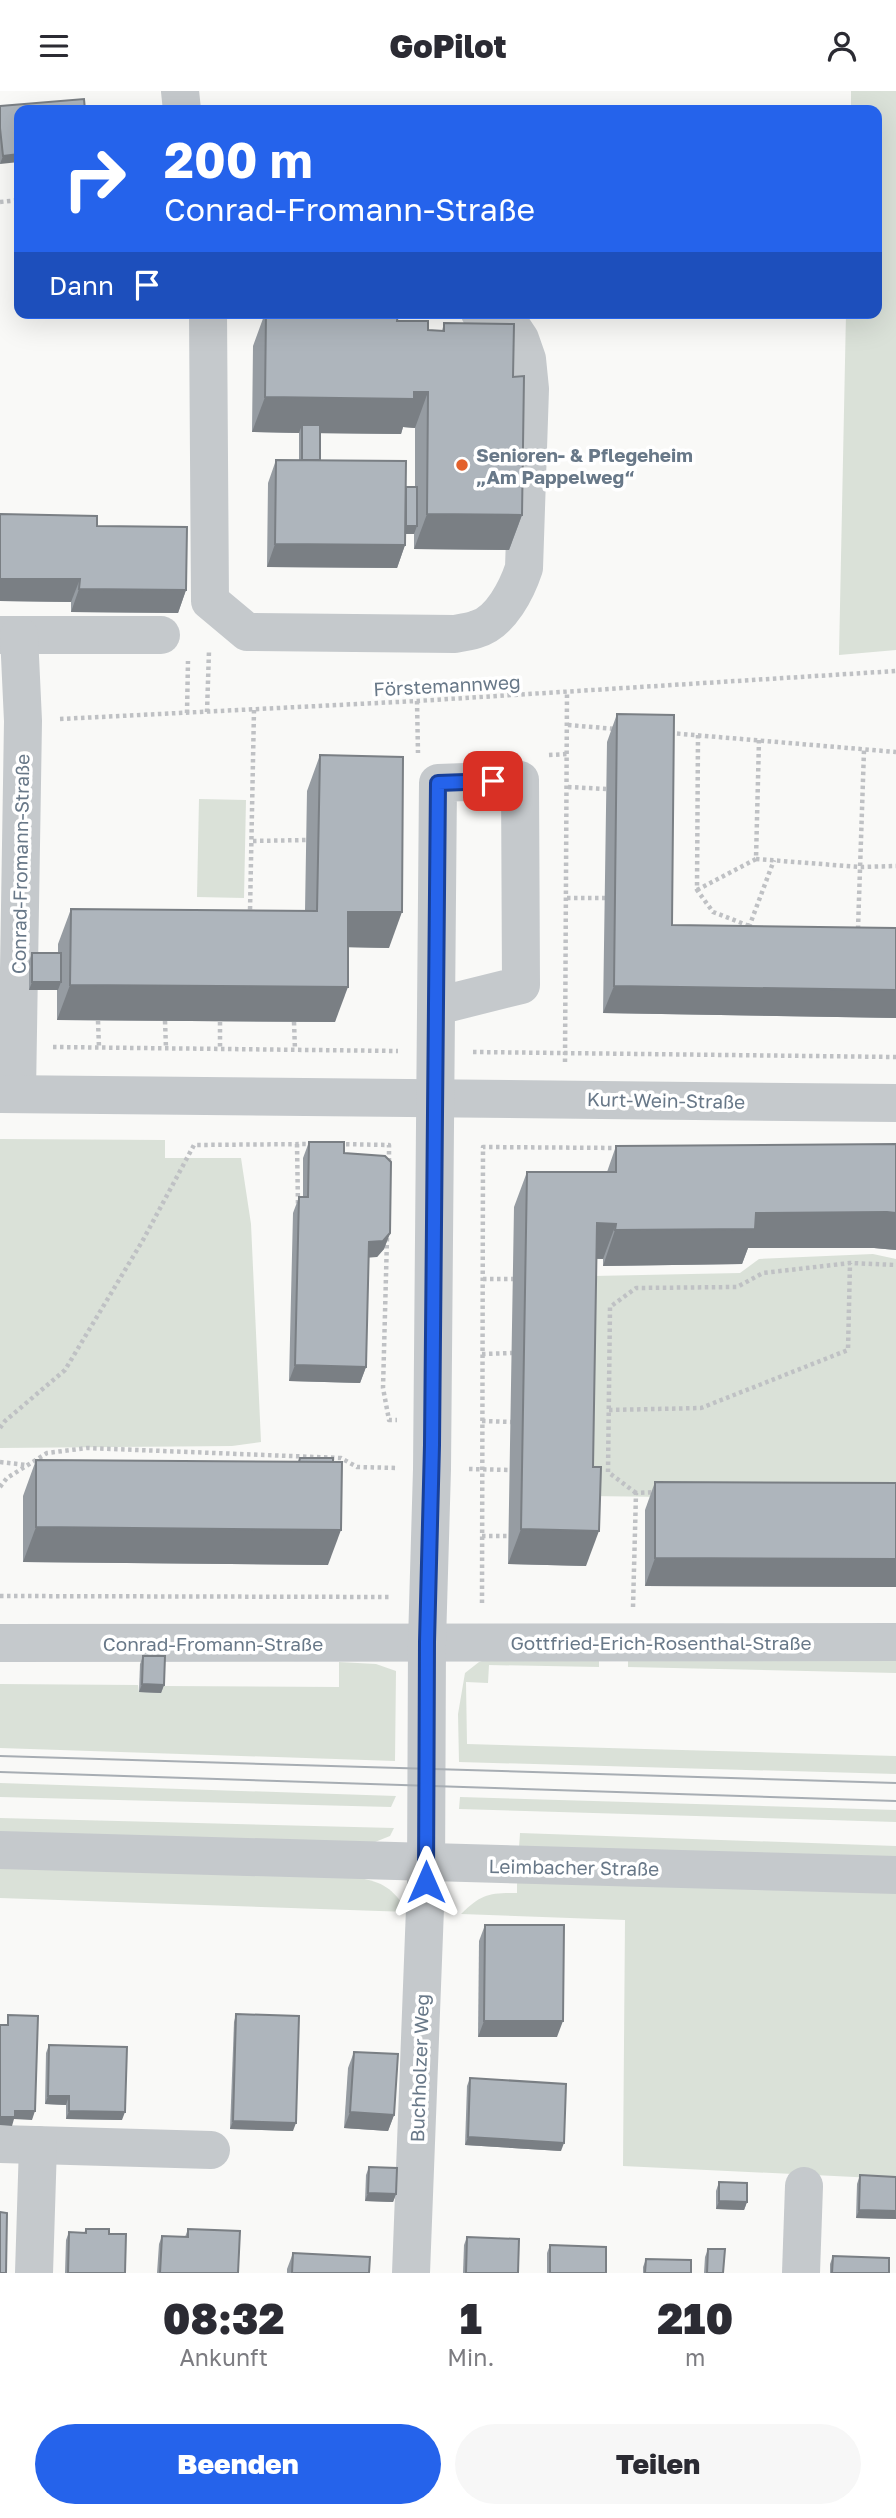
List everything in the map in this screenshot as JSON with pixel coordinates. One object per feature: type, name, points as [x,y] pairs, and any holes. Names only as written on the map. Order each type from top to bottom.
[{"type":"street","points":[[208,319],[211,601],[247,632],[454,634],[480,629],[502,610],[516,591],[524,568],[530,389],[527,359],[510,324],[500,319]]},
{"type":"street","points":[[10,635],[161,635]]},
{"type":"street","name":"Conrad-Fromann-Straße","points":[[10,635],[23,721],[17,1046],[8,1093],[436,1097]]},
{"type":"street","points":[[426,1864],[438,783],[520,780],[521,985],[437,1006]]},
{"type":"street","name":"Kurt-Wein-Straße","points":[[436,1097],[896,1103]]},
{"type":"street","name":"Conrad-Fromann-Straße","points":[[0,1643],[427,1642]]},
{"type":"street","name":"Gottfried-Erich-Rosenthal-Straße","points":[[427,1642],[896,1642]]},
{"type":"street","name":"Leimbacher Straße","points":[[0,1850],[426,1864],[896,1875]]},
{"type":"street","name":"Buchholzer Weg","points":[[411,2273],[426,1864]]},
{"type":"street","points":[[0,2144],[211,2150]]},
{"type":"street","points":[[34,2273],[38,2145]]},
{"type":"street","points":[[801,2273],[804,2186]]},
{"type":"path","points":[[207,712],[211,601]]},
{"type":"path","name":"Förstemannweg","points":[[23,721],[417,701],[896,671]]},
{"type":"path","points":[[563,1147],[566,1052],[567,692]]},
{"type":"path","points":[[417,701],[418,761]]},
{"type":"path","points":[[243,922],[250,911],[254,710]]},
{"type":"path","points":[[568,725],[620,729]]},
{"type":"path","points":[[659,732],[896,753]]},
{"type":"path","points":[[698,735],[697,890],[713,912],[749,927],[763,927]]},
{"type":"path","points":[[756,859],[758,740]]},
{"type":"path","points":[[858,929],[864,750]]},
{"type":"path","points":[[568,787],[607,789]]},
{"type":"path","points":[[253,841],[306,841]]},
{"type":"path","points":[[697,890],[756,859],[860,867],[896,866]]},
{"type":"path","points":[[749,927],[774,860]]},
{"type":"path","points":[[567,898],[606,898]]},
{"type":"path","points":[[250,911],[260,921]]},
{"type":"path","points":[[845,929],[871,929]]},
{"type":"path","points":[[98,1021],[99,1047]]},
{"type":"path","points":[[165,1021],[166,1048]]},
{"type":"path","points":[[220,1021],[220,1048]]},
{"type":"path","points":[[294,1022],[295,1049]]},
{"type":"path","points":[[17,1046],[896,1058]]},
{"type":"path","points":[[297,1144],[298,1213]]},
{"type":"path","points":[[0,1428],[65,1370],[143,1240],[194,1145],[323,1144]]},
{"type":"path","points":[[337,1144],[389,1145],[388,1171]]},
{"type":"path","points":[[494,1604],[480,1603],[484,1147],[628,1148]]},
{"type":"path","points":[[387,1226],[383,1388],[389,1420],[433,1421]]},
{"type":"path","points":[[664,1492],[636,1493],[608,1472],[610,1307],[636,1288],[737,1287],[763,1273],[850,1263],[896,1265]]},
{"type":"path","points":[[609,1410],[701,1408],[848,1350],[850,1263]]},
{"type":"path","points":[[483,1279],[514,1279]]},
{"type":"path","points":[[482,1354],[512,1353]]},
{"type":"path","points":[[482,1421],[511,1422]]},
{"type":"path","points":[[0,1486],[7,1478],[47,1453],[87,1448],[341,1458],[357,1467],[510,1470]]},
{"type":"path","points":[[0,1462],[26,1465]]},
{"type":"path","points":[[622,1607],[633,1608],[636,1493]]},
{"type":"path","points":[[482,1537],[509,1536]]},
{"type":"path","points":[[0,1596],[397,1597],[428,1600]]},
{"type":"shaded area","points":[[851,91],[896,91],[896,650],[839,655],[846,319],[882,319],[882,105],[851,105]]},
{"type":"shaded area","points":[[199,799],[246,800],[244,898],[197,897]]},
{"type":"shaded area","points":[[0,1139],[165,1140],[165,1158],[241,1158],[251,1224],[261,1442],[232,1446],[0,1448]]},
{"type":"shaded area","points":[[873,1254],[896,1259],[896,1500],[589,1496],[593,1276],[740,1273],[759,1259]]},
{"type":"shaded area","points":[[497,1656],[599,1656],[599,1667],[489,1665],[488,1683],[466,1682],[467,1744],[896,1756],[896,1774],[459,1762],[458,1714],[465,1673],[479,1662]]},
{"type":"shaded area","points":[[628,1657],[896,1661],[896,1673],[628,1667]]},
{"type":"shaded area","points":[[339,1662],[376,1664],[396,1671],[395,1761],[0,1748],[0,1684],[138,1685],[139,1692],[163,1686],[339,1687]]},
{"type":"shaded area","points":[[0,1783],[396,1796],[391,1807],[0,1797]]},
{"type":"shaded area","points":[[460,1797],[896,1810],[896,1822],[459,1809]]},
{"type":"shaded area","points":[[0,1818],[394,1828],[390,1836],[370,1844],[0,1835]]},
{"type":"shaded area","points":[[520,1833],[896,1846],[896,1861],[519,1848]]},
{"type":"shaded area","points":[[0,1866],[355,1877],[387,1887],[409,1912],[0,1898]]},
{"type":"shaded area","points":[[517,1881],[896,1892],[896,2179],[623,2166],[625,1920],[461,1914],[486,1896],[517,1893]]},
{"type":"building","points":[[84,99],[85,105],[14,105],[14,155],[3,156],[0,106]]},
{"type":"building","name":"Senioren- & Pflegeheim „Am Pappelweg“","points":[[266,319],[428,321],[428,330],[444,331],[444,323],[514,324],[513,377],[524,376],[522,515],[427,514],[428,392],[414,392],[414,399],[265,397]]},
{"type":"building","points":[[302,425],[320,425],[320,460],[302,460]]},
{"type":"building","points":[[276,460],[406,461],[405,545],[275,544]]},
{"type":"building","points":[[406,487],[417,487],[417,526],[406,526]]},
{"type":"building","points":[[0,514],[97,516],[97,526],[187,527],[186,590],[79,589],[80,579],[0,579]]},
{"type":"building","points":[[617,714],[674,715],[672,925],[896,928],[896,990],[614,986]]},
{"type":"building","points":[[320,755],[403,757],[402,912],[348,912],[348,987],[70,985],[71,909],[317,911]]},
{"type":"building","points":[[32,953],[61,953],[61,982],[32,982]]},
{"type":"building","points":[[309,1142],[344,1142],[344,1153],[385,1156],[391,1162],[390,1233],[383,1241],[369,1242],[366,1367],[295,1365],[299,1197],[308,1197]]},
{"type":"building","points":[[896,1144],[896,1213],[756,1213],[755,1229],[615,1230],[616,1224],[597,1223],[593,1467],[601,1467],[599,1531],[521,1529],[527,1172],[616,1172],[616,1146]]},
{"type":"building","points":[[300,1458],[333,1458],[333,1462],[299,1462]]},
{"type":"building","points":[[36,1460],[342,1462],[341,1530],[36,1527]]},
{"type":"building","points":[[655,1482],[896,1483],[896,1559],[655,1558]]},
{"type":"building","points":[[143,1656],[165,1656],[164,1685],[142,1684]]},
{"type":"building","points":[[485,1925],[564,1925],[563,2021],[484,2021]]},
{"type":"building","points":[[236,2014],[299,2016],[296,2123],[233,2121]]},
{"type":"building","points":[[8,2015],[38,2016],[35,2111],[15,2111],[15,2117],[0,2117],[0,2025],[8,2025]]},
{"type":"building","points":[[49,2045],[127,2047],[125,2112],[69,2111],[69,2096],[48,2096]]},
{"type":"building","points":[[354,2052],[398,2054],[394,2115],[350,2112]]},
{"type":"building","points":[[470,2078],[566,2084],[564,2143],[468,2137]]},
{"type":"building","points":[[369,2167],[397,2168],[396,2194],[368,2193]]},
{"type":"building","points":[[860,2175],[896,2177],[896,2211],[859,2210]]},
{"type":"building","points":[[719,2182],[747,2183],[747,2202],[719,2201]]},
{"type":"building","points":[[0,2212],[7,2213],[6,2273],[0,2273]]},
{"type":"building","points":[[86,2229],[109,2229],[109,2234],[126,2234],[125,2273],[68,2273],[69,2232],[86,2233]]},
{"type":"building","points":[[188,2229],[240,2231],[238,2273],[160,2273],[162,2236],[188,2237]]},
{"type":"building","points":[[467,2237],[519,2239],[518,2273],[466,2273]]},
{"type":"building","points":[[550,2245],[606,2247],[606,2273],[550,2273]]},
{"type":"building","points":[[708,2249],[725,2249],[723,2273],[707,2273]]},
{"type":"building","points":[[293,2253],[370,2257],[369,2273],[292,2273]]},
{"type":"building","points":[[833,2256],[889,2258],[889,2273],[832,2273]]},
{"type":"building","points":[[646,2259],[691,2260],[691,2273],[645,2273]]},
{"type":"tram line","points":[[0,1756],[896,1783]]},
{"type":"tram line","points":[[0,1772],[896,1801]]},
{"type":"place","name":"Senioren- & Pflegeheim „Am Pappelweg“","points":[[462,465]]},
{"type":"route","points":[[426,1882],[438,783],[493,781]]}]
